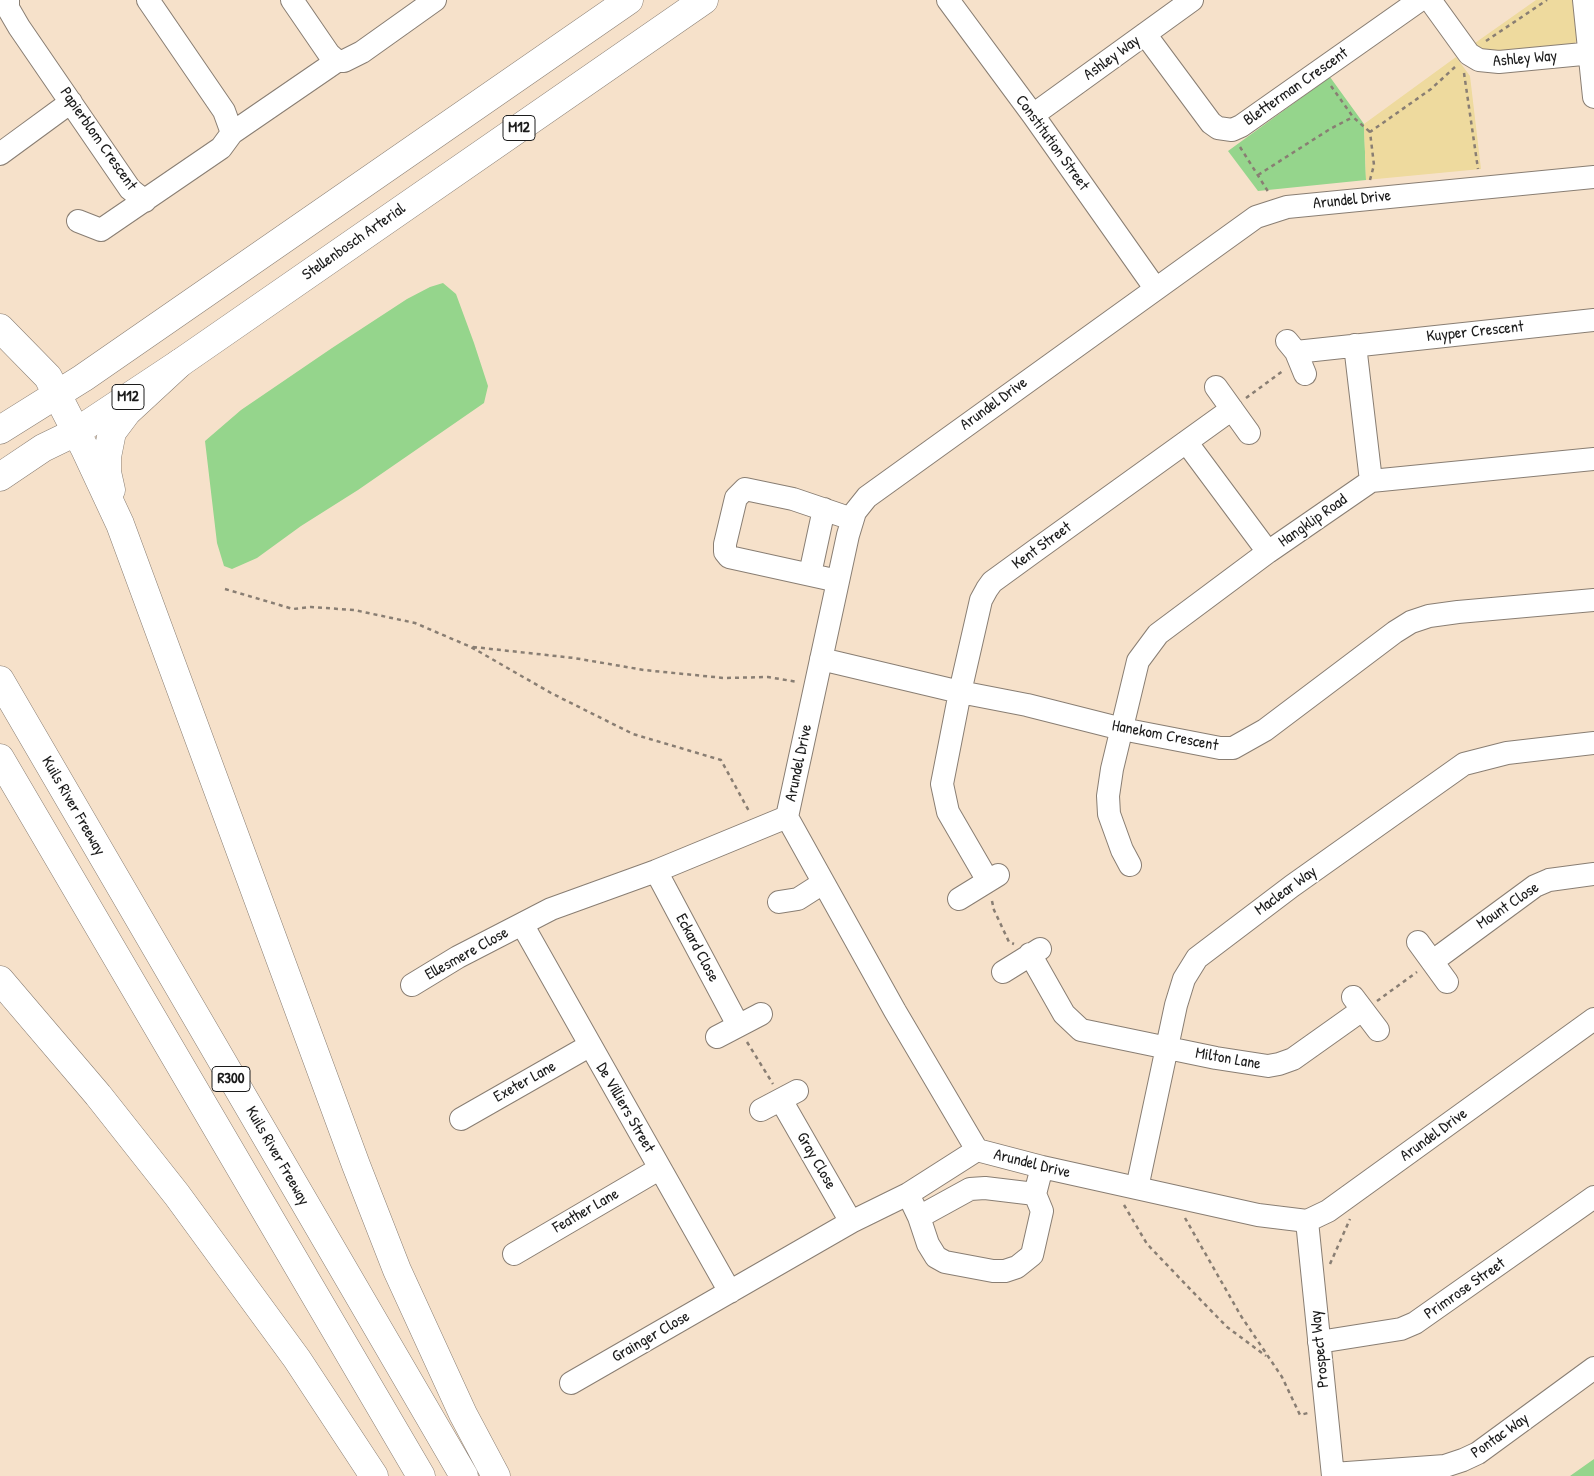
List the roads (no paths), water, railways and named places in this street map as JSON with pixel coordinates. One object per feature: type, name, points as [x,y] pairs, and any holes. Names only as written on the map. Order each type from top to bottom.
[{"type":"main road","name":"M12","points":[[0,430],[57,394],[630,0]]},
{"type":"main road","name":"Stellenbosch Arterial","points":[[0,477],[43,448],[76,432],[180,362],[704,0]]},
{"type":"main road","points":[[0,328],[41,368],[57,394],[120,524],[394,1261],[463,1414],[496,1476]]},
{"type":"main road","points":[[120,524],[107,472],[107,457],[112,432],[127,412],[180,362]]},
{"type":"main road","name":"Kuils River Freeway","points":[[0,680],[464,1476]]},
{"type":"main road","name":"R300","points":[[0,758],[421,1476]]},
{"type":"main road","points":[[0,980],[98,1096],[177,1195],[297,1359],[374,1476]]},
{"type":"street","points":[[148,0],[224,111],[232,133]]},
{"type":"street","points":[[292,0],[330,54],[338,61]]},
{"type":"street","name":"Papierblom Crescent","points":[[5,7],[130,189],[145,201],[221,148],[232,133],[338,61],[352,58],[435,0]]},
{"type":"street","name":"Ashley Way","points":[[1033,115],[1192,0]]},
{"type":"street","name":"Bletterman Crescent","points":[[1145,34],[1211,123],[1218,128],[1232,130],[1241,126],[1420,0]]},
{"type":"street","name":"Ashley Way","points":[[1430,0],[1465,58],[1488,63],[1592,53]]},
{"type":"street","points":[[1584,0],[1592,53],[1594,98]]},
{"type":"street","name":"Constitution Street","points":[[953,2],[1155,288]]},
{"type":"street","points":[[0,154],[71,102]]},
{"type":"street","name":"Arundel Drive","points":[[1594,178],[1370,198],[1272,210],[1242,225],[866,497],[852,519],[787,817],[977,1150],[1042,1167],[1286,1220],[1307,1221],[1328,1211],[1594,1019]]},
{"type":"street","points":[[78,221],[101,230],[145,201]]},
{"type":"street","name":"Kuyper Crescent","points":[[1297,356],[1355,344],[1594,320]]},
{"type":"street","points":[[1355,344],[1371,481]]},
{"type":"street","points":[[1216,387],[1249,433]]},
{"type":"street","name":"Kent Street","points":[[959,899],[993,878],[948,812],[943,797],[942,784],[946,754],[981,600],[992,582],[1188,443],[1232,409]]},
{"type":"street","points":[[1188,443],[1268,552]]},
{"type":"street","name":"Hangklip Road","points":[[1130,864],[1122,850],[1109,814],[1108,796],[1112,769],[1138,661],[1153,639],[1170,624],[1268,552],[1371,481],[1594,459]]},
{"type":"street","points":[[838,581],[729,557],[725,544],[736,498],[745,489],[824,509],[852,519]]},
{"type":"street","points":[[810,574],[824,509]]},
{"type":"street","name":"Hanekom Crescent","points":[[821,659],[1122,728],[1220,748],[1233,748],[1265,730],[1395,632],[1412,622],[1429,616],[1458,612],[1594,600]]},
{"type":"street","name":"Maclear Way","points":[[1127,1186],[1167,1047],[1176,1005],[1189,967],[1208,948],[1464,764],[1507,753],[1594,743]]},
{"type":"street","points":[[522,924],[551,909],[656,871],[787,817]]},
{"type":"street","name":"Eckard Close","points":[[656,871],[738,1025]]},
{"type":"street","name":"Mount Close","points":[[1433,961],[1535,886],[1549,880],[1594,874]]},
{"type":"street","points":[[779,902],[798,899],[823,883]]},
{"type":"street","name":"Ellesmere Close","points":[[412,985],[458,957],[522,924]]},
{"type":"street","name":"De Villiers Street","points":[[522,924],[589,1046],[730,1292]]},
{"type":"street","points":[[1418,942],[1447,982]]},
{"type":"street","name":"Milton Lane","points":[[1003,972],[1035,951],[1064,1014],[1081,1030],[1254,1064],[1280,1064],[1293,1059],[1357,1003],[1378,1030]]},
{"type":"street","points":[[717,1037],[761,1014]]},
{"type":"street","name":"Exeter Lane","points":[[461,1119],[589,1046]]},
{"type":"street","name":"Gray Close","points":[[761,1110],[789,1095],[851,1222]]},
{"type":"street","points":[[730,1292],[851,1222],[908,1194],[977,1150]]},
{"type":"street","points":[[908,1194],[919,1217],[928,1244],[940,1260],[993,1271],[1005,1271],[1017,1267],[1032,1256],[1042,1211],[1035,1194],[1042,1167]]},
{"type":"street","name":"Feather Lane","points":[[514,1254],[659,1169]]},
{"type":"street","points":[[919,1217],[959,1193],[970,1189],[985,1188],[1035,1194]]},
{"type":"street","name":"Primrose Street","points":[[1320,1342],[1401,1329],[1415,1323],[1594,1197]]},
{"type":"street","name":"Prospect Way","points":[[1307,1221],[1333,1475]]},
{"type":"street","name":"Grainger Close","points":[[571,1383],[730,1292]]},
{"type":"street","name":"Pontac Way","points":[[1333,1475],[1445,1466],[1463,1460],[1478,1453],[1594,1368]]}]
